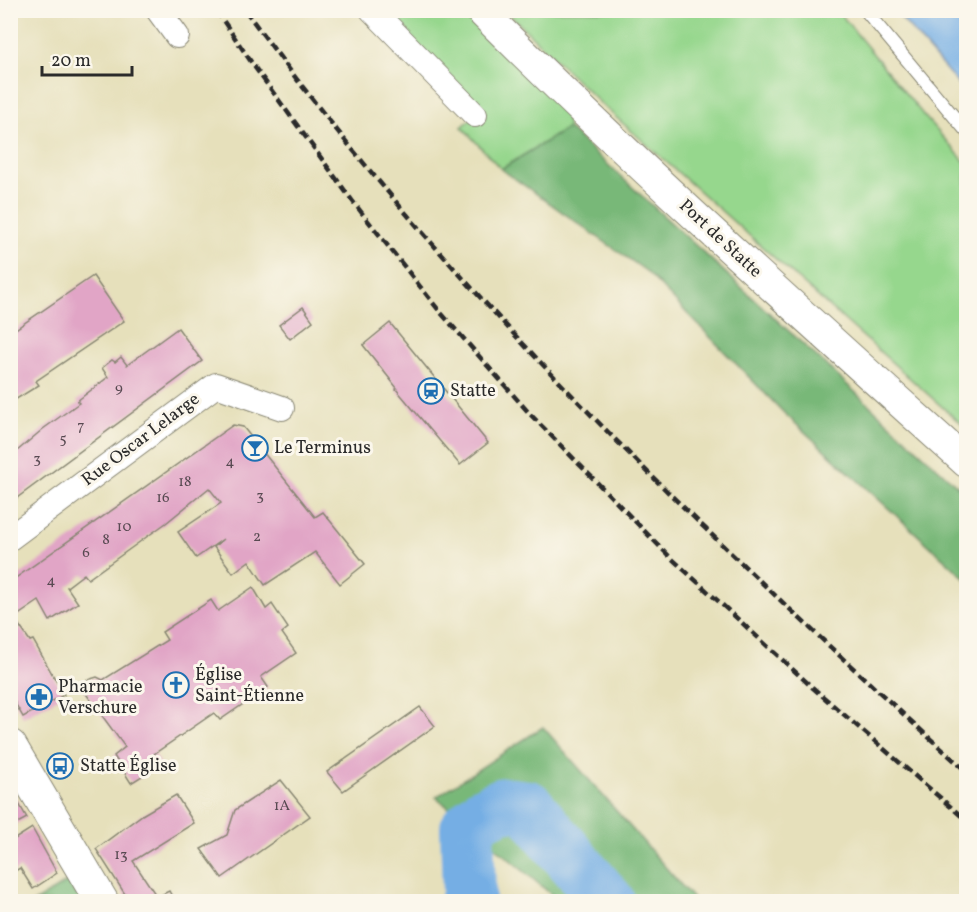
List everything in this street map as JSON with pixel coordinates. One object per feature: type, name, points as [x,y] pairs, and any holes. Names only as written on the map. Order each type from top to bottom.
[{"type":"main road","points":[[10,746],[102,902]]},
{"type":"street","points":[[158,10],[177,36]]},
{"type":"street","points":[[372,10],[475,115]]},
{"type":"street","name":"Port de Statte","points":[[480,10],[588,117],[966,462]]},
{"type":"street","name":"Rue Oscar Lelarge","points":[[10,538],[216,385],[282,408]]},
{"type":"lane","points":[[865,10],[966,131]]},
{"type":"green space","points":[[372,11],[483,11],[562,93],[568,128],[501,169],[462,127],[474,116]]},
{"type":"green space","points":[[506,11],[838,11],[966,163],[966,428],[601,104]]},
{"type":"green space","points":[[568,128],[966,494],[966,579],[784,413],[646,271],[501,169]]},
{"type":"green space","points":[[543,727],[695,901],[559,901],[436,797]]},
{"type":"green space","points":[[73,878],[87,902],[34,902]]},
{"type":"water","points":[[895,11],[966,11],[966,93]]},
{"type":"building","points":[[93,276],[124,321],[36,381],[39,385],[10,403],[10,376],[13,374],[10,370],[10,333]]},
{"type":"building","points":[[303,307],[313,321],[290,339],[279,325]]},
{"type":"building","points":[[390,323],[488,443],[460,465],[396,389],[363,345]]},
{"type":"building","points":[[178,328],[202,361],[10,503],[10,457],[79,403],[77,401],[108,377],[102,368],[112,360],[115,362],[121,357],[127,365]]},
{"type":"building","points":[[233,425],[243,427],[315,517],[323,512],[365,564],[340,584],[315,552],[265,585],[249,561],[233,573],[214,547],[223,539],[196,558],[178,532],[221,503],[209,488],[166,523],[88,579],[84,574],[67,587],[78,603],[50,621],[39,601],[14,618],[30,641],[33,640],[64,695],[23,717],[10,694],[10,582]]},
{"type":"building","name":"Église Saint-Étienne","points":[[253,587],[266,609],[272,604],[288,628],[282,633],[296,653],[261,677],[268,687],[220,720],[214,713],[154,754],[161,764],[131,783],[114,756],[125,747],[87,695],[84,689],[87,680],[97,677],[103,680],[167,640],[162,632],[211,600],[218,611]]},
{"type":"building","points":[[420,707],[435,726],[343,791],[327,772]]},
{"type":"building","points":[[281,780],[310,816],[222,878],[201,849],[227,835],[235,810]]},
{"type":"building","points":[[10,788],[27,818],[10,827]]},
{"type":"building","points":[[176,795],[194,823],[133,861],[157,897],[169,891],[175,902],[130,902],[96,849],[142,815]]},
{"type":"building","points":[[32,828],[57,873],[33,889],[20,868],[10,874],[10,842]]},
{"type":"waterway","points":[[467,902],[469,894],[467,828],[483,814],[504,804],[528,807],[608,902]]},
{"type":"railway","points":[[216,10],[354,203],[441,313],[530,414],[669,556],[812,687],[966,820]]},
{"type":"railway","points":[[245,10],[325,115],[408,216],[495,314],[678,502],[869,683],[966,771]]},
{"type":"place","name":"Statte","points":[[431,391]]},
{"type":"place","name":"Le Terminus","points":[[255,448]]},
{"type":"place","name":"Église Saint-Étienne","points":[[176,685]]},
{"type":"place","name":"Pharmacie Verschure","points":[[39,697]]},
{"type":"place","name":"Statte Église","points":[[60,766]]}]
